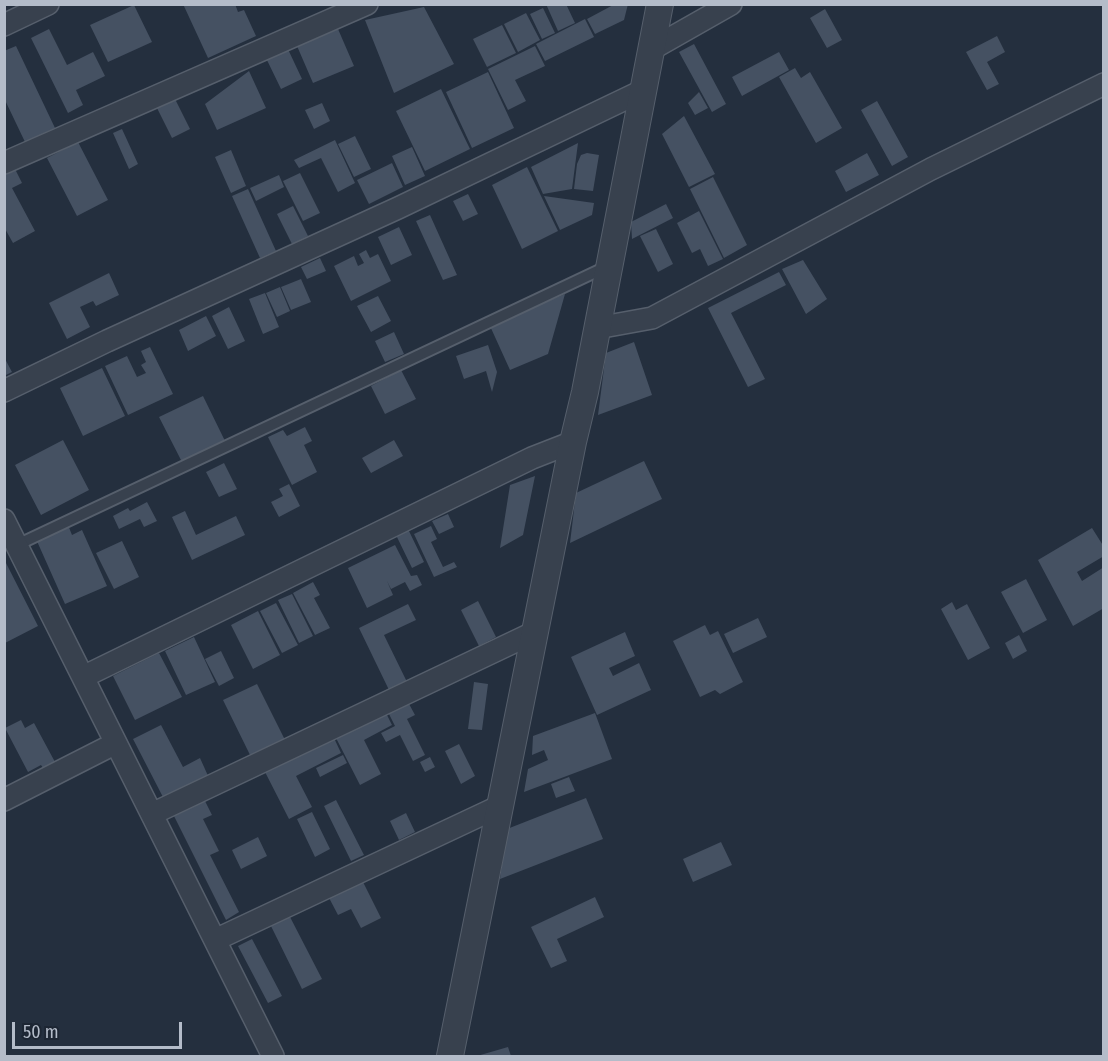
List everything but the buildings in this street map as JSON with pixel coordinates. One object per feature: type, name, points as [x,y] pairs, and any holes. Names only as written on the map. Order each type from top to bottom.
[{"type":"street","points":[[4,25],[48,4]]},
{"type":"street","points":[[4,164],[367,4]]},
{"type":"street","points":[[450,1056],[610,266],[660,4]]},
{"type":"street","points":[[650,50],[731,4]]},
{"type":"street","points":[[597,328],[652,318],[931,169],[1104,84]]},
{"type":"street","points":[[4,391],[107,341],[398,208],[644,90]]},
{"type":"street","points":[[83,677],[532,458],[573,442]]},
{"type":"street","points":[[4,520],[11,548],[83,677],[273,1056]]},
{"type":"street","points":[[152,814],[535,632]]},
{"type":"street","points":[[4,800],[116,742]]},
{"type":"street","points":[[215,940],[500,806]]},
{"type":"lane","points":[[11,548],[610,266]]}]
